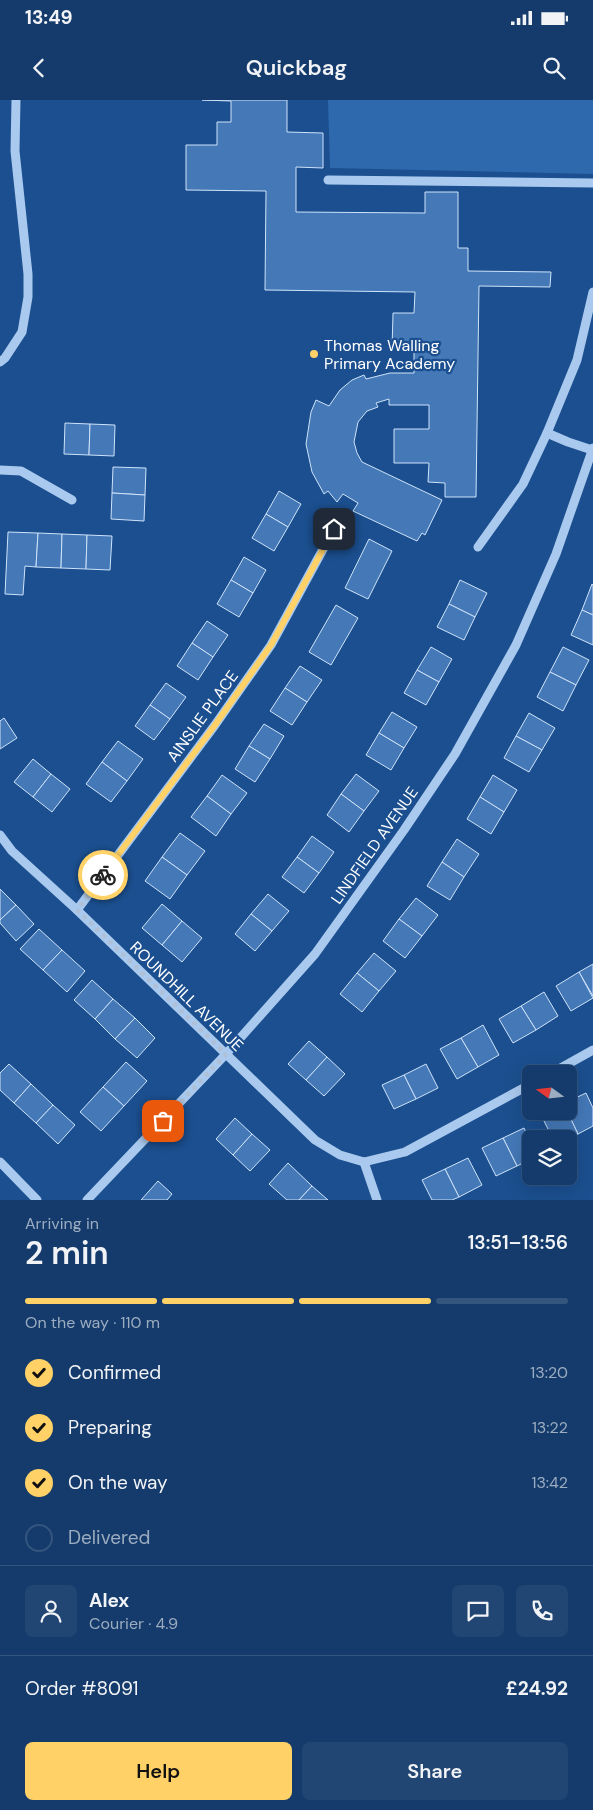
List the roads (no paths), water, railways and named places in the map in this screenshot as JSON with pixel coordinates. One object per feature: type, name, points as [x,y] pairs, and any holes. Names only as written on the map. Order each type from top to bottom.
[{"type":"street","points":[[0,362],[5,358],[22,332],[28,297],[28,274],[15,151],[16,100]]},
{"type":"street","points":[[328,180],[593,182]]},
{"type":"street","points":[[478,547],[523,484],[548,433],[577,360],[593,292]]},
{"type":"street","points":[[548,433],[568,442],[593,449]]},
{"type":"street","name":"LINDFIELD AVENUE","points":[[87,1200],[226,1054],[315,954],[404,830],[455,754],[520,636],[556,554],[593,449]]},
{"type":"street","points":[[0,470],[21,470],[72,500]]},
{"type":"street","name":"AINSLIE PLACE","points":[[77,910],[215,725],[271,645],[334,529]]},
{"type":"street","name":"ROUNDHILL AVENUE","points":[[0,835],[12,850],[77,910],[315,1140],[340,1155],[364,1162]]},
{"type":"street","points":[[566,1065],[593,1050]]},
{"type":"street","points":[[377,1200],[364,1162],[405,1152],[522,1089]]},
{"type":"street","points":[[0,1162],[38,1200]]},
{"type":"place","name":"Thomas Walling Primary Academy","points":[[314,354]]}]
